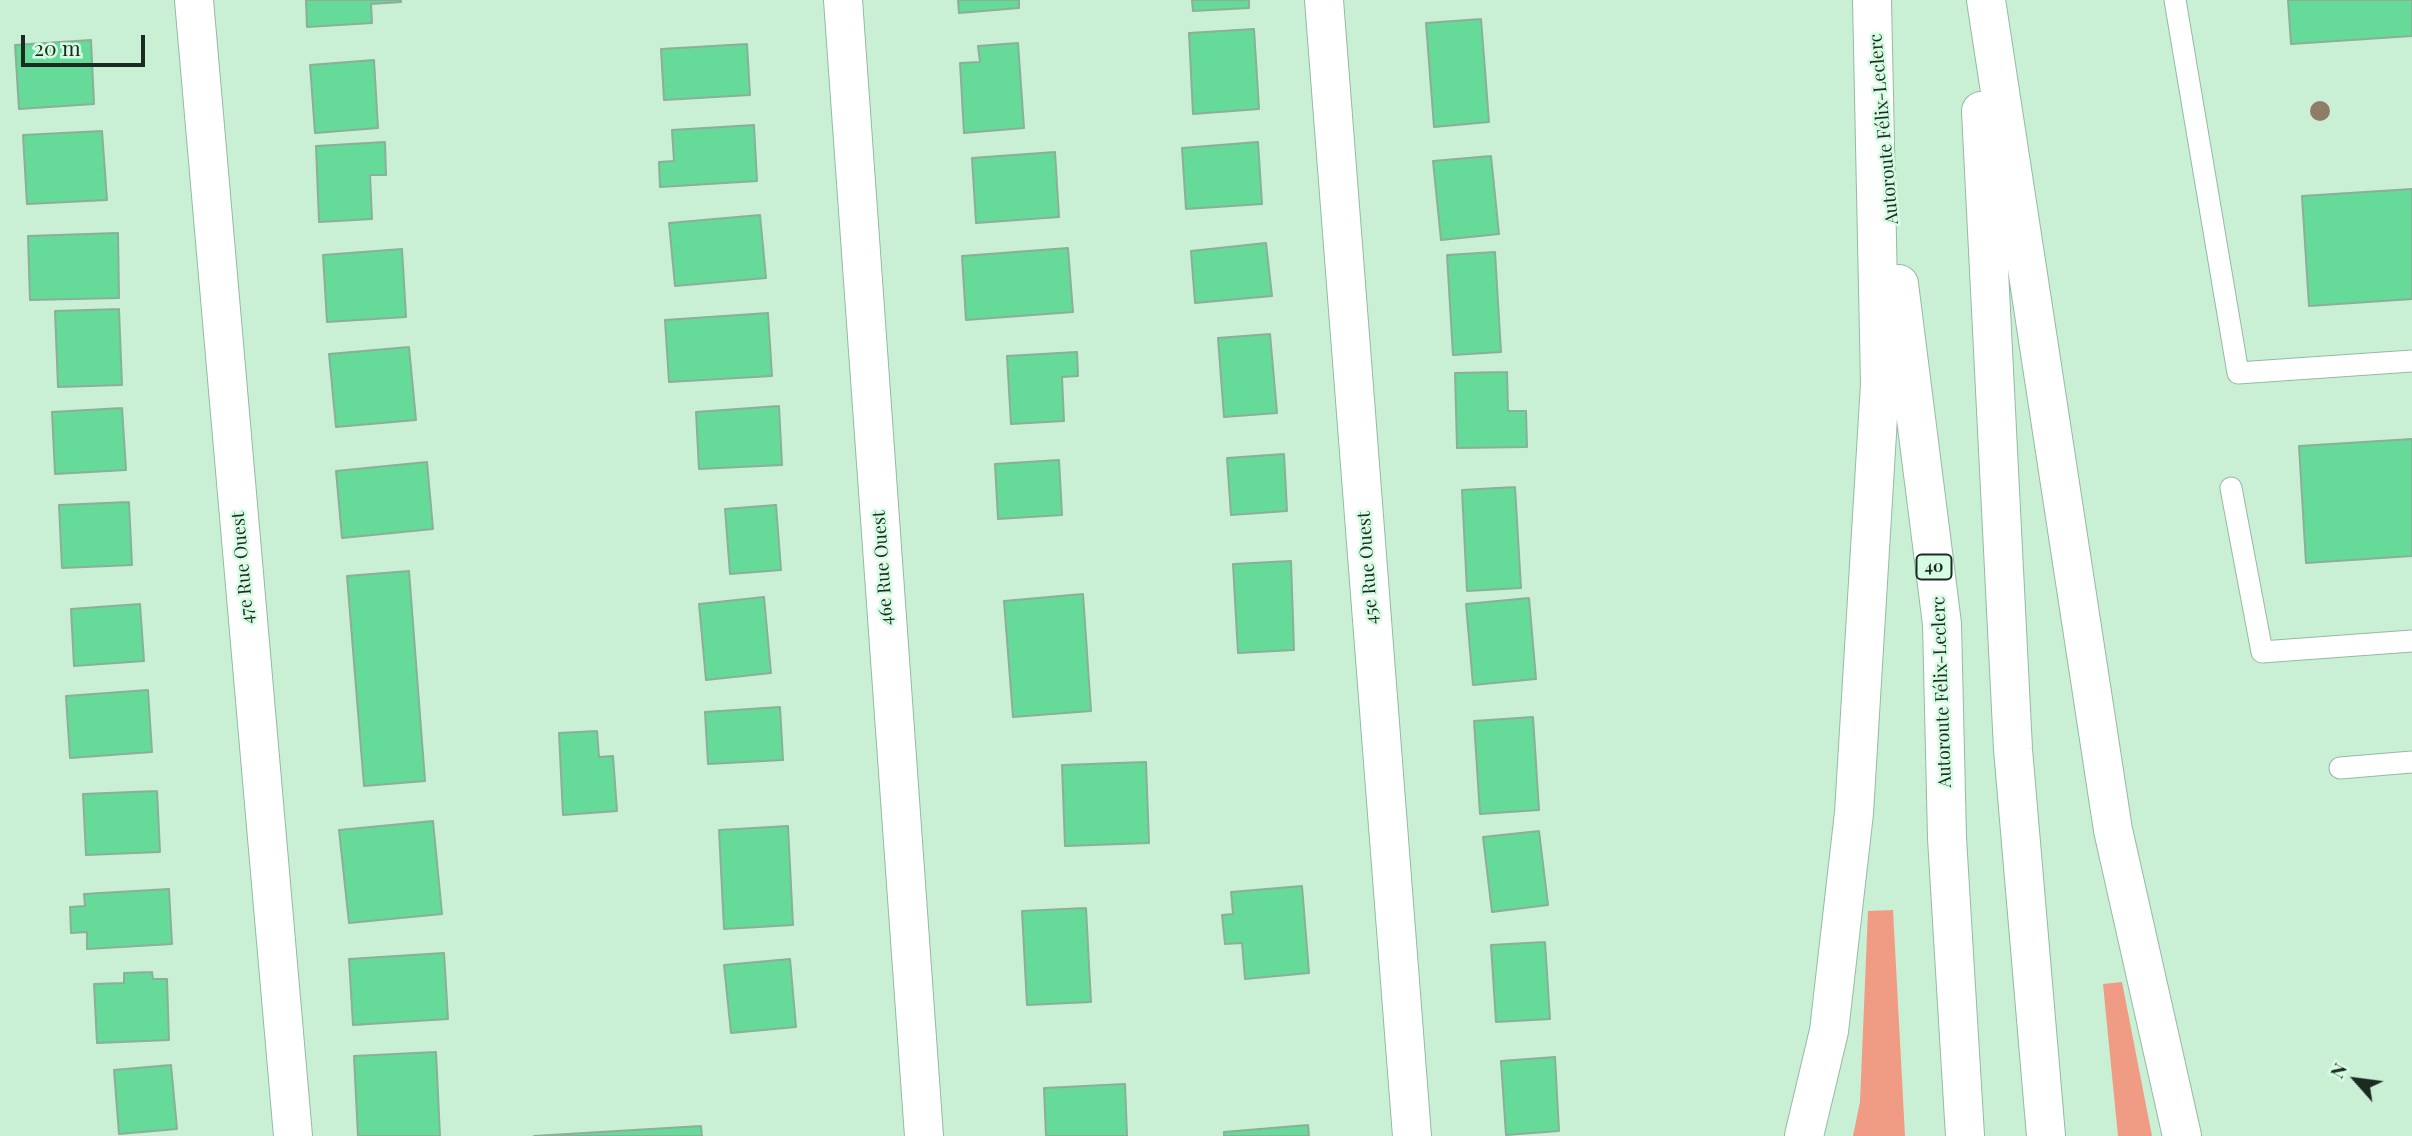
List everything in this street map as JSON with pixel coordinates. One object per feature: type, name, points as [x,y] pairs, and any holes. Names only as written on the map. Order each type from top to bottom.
[{"type":"main road","name":"47e Rue Ouest","points":[[194,0],[293,1136]]},
{"type":"main road","name":"46e Rue Ouest","points":[[843,0],[924,1136]]},
{"type":"main road","name":"45e Rue Ouest","points":[[1324,0],[1412,1136]]},
{"type":"main road","points":[[1804,1136],[1829,1031],[1854,813],[1880,384],[1872,0]]},
{"type":"main road","name":"Autoroute Félix-Leclerc","points":[[1872,0],[1895,248],[1941,624],[1947,838],[1965,1136]]},
{"type":"main road","points":[[1976,0],[2013,749],[2046,1136]]},
{"type":"main road","points":[[1986,0],[2112,830],[2182,1136]]},
{"type":"lane","points":[[2175,0],[2238,373],[2412,361]]},
{"type":"lane","points":[[2231,488],[2262,652],[2412,640]]},
{"type":"lane","points":[[2340,768],[2412,762]]},
{"type":"shaded area","points":[[1893,910],[1905,1136],[1853,1136],[1860,1102],[1868,911]]},
{"type":"shaded area","points":[[2122,982],[2152,1136],[2118,1136],[2103,984]]},
{"type":"building","points":[[306,0],[401,2],[371,4],[372,23],[307,27]]},
{"type":"building","points":[[958,0],[1019,0],[1019,8],[959,13]]},
{"type":"building","points":[[1192,0],[1249,0],[1249,8],[1193,11]]},
{"type":"building","points":[[2288,0],[2412,0],[2412,36],[2291,44]]},
{"type":"building","points":[[1481,19],[1489,122],[1434,127],[1426,23]]},
{"type":"building","points":[[1254,29],[1259,109],[1193,114],[1189,33]]},
{"type":"building","points":[[91,40],[94,104],[19,109],[15,45]]},
{"type":"building","points":[[1018,43],[1024,128],[964,133],[960,63],[980,62],[978,46]]},
{"type":"building","points":[[747,44],[750,95],[664,100],[661,49]]},
{"type":"building","points":[[374,60],[378,128],[315,133],[310,65]]},
{"type":"building","points":[[754,125],[757,181],[660,187],[659,162],[674,161],[672,130]]},
{"type":"building","points":[[102,131],[107,200],[27,204],[23,135]]},
{"type":"building","points":[[385,142],[386,175],[370,175],[372,219],[319,222],[316,146]]},
{"type":"building","points":[[1258,142],[1262,204],[1186,209],[1182,148]]},
{"type":"building","points":[[1055,152],[1059,217],[976,223],[972,158]]},
{"type":"building","points":[[1491,156],[1499,234],[1441,240],[1433,161]]},
{"type":"building","points":[[2412,189],[2412,299],[2309,306],[2302,196]]},
{"type":"building","points":[[760,215],[766,278],[675,286],[669,223]]},
{"type":"building","points":[[118,233],[119,298],[30,300],[28,236]]},
{"type":"building","points":[[1266,243],[1272,296],[1195,303],[1191,251]]},
{"type":"building","points":[[1068,248],[1073,312],[966,320],[962,256]]},
{"type":"building","points":[[402,249],[406,317],[327,322],[323,255]]},
{"type":"building","points":[[1495,252],[1501,352],[1453,355],[1447,255]]},
{"type":"building","points":[[119,309],[122,385],[58,387],[55,311]]},
{"type":"building","points":[[768,313],[772,376],[669,382],[665,320]]},
{"type":"building","points":[[1270,334],[1277,413],[1224,417],[1218,338]]},
{"type":"building","points":[[409,347],[416,420],[336,427],[329,354]]},
{"type":"building","points":[[1077,352],[1078,376],[1062,377],[1064,421],[1011,424],[1007,356]]},
{"type":"building","points":[[1507,372],[1508,411],[1526,411],[1527,447],[1457,448],[1455,373]]},
{"type":"building","points":[[779,406],[782,465],[699,469],[696,412]]},
{"type":"building","points":[[122,408],[126,470],[55,474],[52,412]]},
{"type":"building","points":[[2412,439],[2412,556],[2306,563],[2299,446]]},
{"type":"building","points":[[1284,454],[1287,511],[1231,515],[1227,458]]},
{"type":"building","points":[[1059,460],[1062,515],[998,519],[995,464]]},
{"type":"building","points":[[427,462],[433,529],[342,538],[336,471]]},
{"type":"building","points":[[1515,487],[1521,588],[1467,591],[1462,490]]},
{"type":"building","points":[[129,502],[132,565],[62,568],[59,505]]},
{"type":"building","points":[[776,505],[781,570],[730,574],[725,509]]},
{"type":"building","points":[[1291,561],[1294,650],[1238,653],[1233,564]]},
{"type":"building","points":[[409,571],[425,781],[364,786],[347,576]]},
{"type":"building","points":[[1083,594],[1091,711],[1013,717],[1004,601]]},
{"type":"building","points":[[764,597],[771,673],[706,680],[699,604]]},
{"type":"building","points":[[1529,598],[1536,679],[1473,685],[1466,604]]},
{"type":"building","points":[[140,604],[144,661],[74,666],[71,609]]},
{"type":"building","points":[[148,690],[152,752],[70,758],[66,696]]},
{"type":"building","points":[[780,707],[783,760],[708,764],[705,712]]},
{"type":"building","points":[[1533,717],[1539,810],[1480,814],[1474,721]]},
{"type":"building","points":[[597,731],[599,757],[613,756],[617,811],[563,815],[559,733]]},
{"type":"building","points":[[1146,762],[1149,843],[1065,846],[1062,765]]},
{"type":"building","points":[[157,791],[160,852],[86,855],[83,794]]},
{"type":"building","points":[[433,821],[442,914],[349,923],[339,830]]},
{"type":"building","points":[[788,826],[793,925],[724,929],[719,830]]},
{"type":"building","points":[[1539,831],[1548,905],[1492,912],[1483,837]]},
{"type":"building","points":[[1302,886],[1309,973],[1245,979],[1242,943],[1225,944],[1222,915],[1233,914],[1231,892]]},
{"type":"building","points":[[169,889],[172,944],[87,949],[87,932],[71,933],[70,907],[85,906],[84,894]]},
{"type":"building","points":[[1086,908],[1091,1002],[1027,1005],[1022,911]]},
{"type":"building","points":[[1545,942],[1550,1019],[1496,1022],[1491,945]]},
{"type":"building","points":[[444,953],[448,1019],[353,1025],[349,959]]},
{"type":"building","points":[[790,959],[796,1027],[731,1033],[724,965]]},
{"type":"building","points":[[152,972],[153,979],[167,979],[169,1040],[97,1043],[94,984],[124,983],[124,973]]},
{"type":"building","points":[[436,1052],[440,1136],[358,1136],[354,1056]]},
{"type":"building","points":[[1555,1057],[1559,1131],[1506,1135],[1501,1061]]},
{"type":"building","points":[[171,1065],[177,1129],[119,1134],[114,1070]]},
{"type":"building","points":[[1125,1084],[1127,1136],[1046,1136],[1044,1088]]},
{"type":"building","points":[[1308,1125],[1309,1136],[1224,1136],[1224,1132]]},
{"type":"building","points":[[701,1126],[702,1136],[534,1136]]}]
